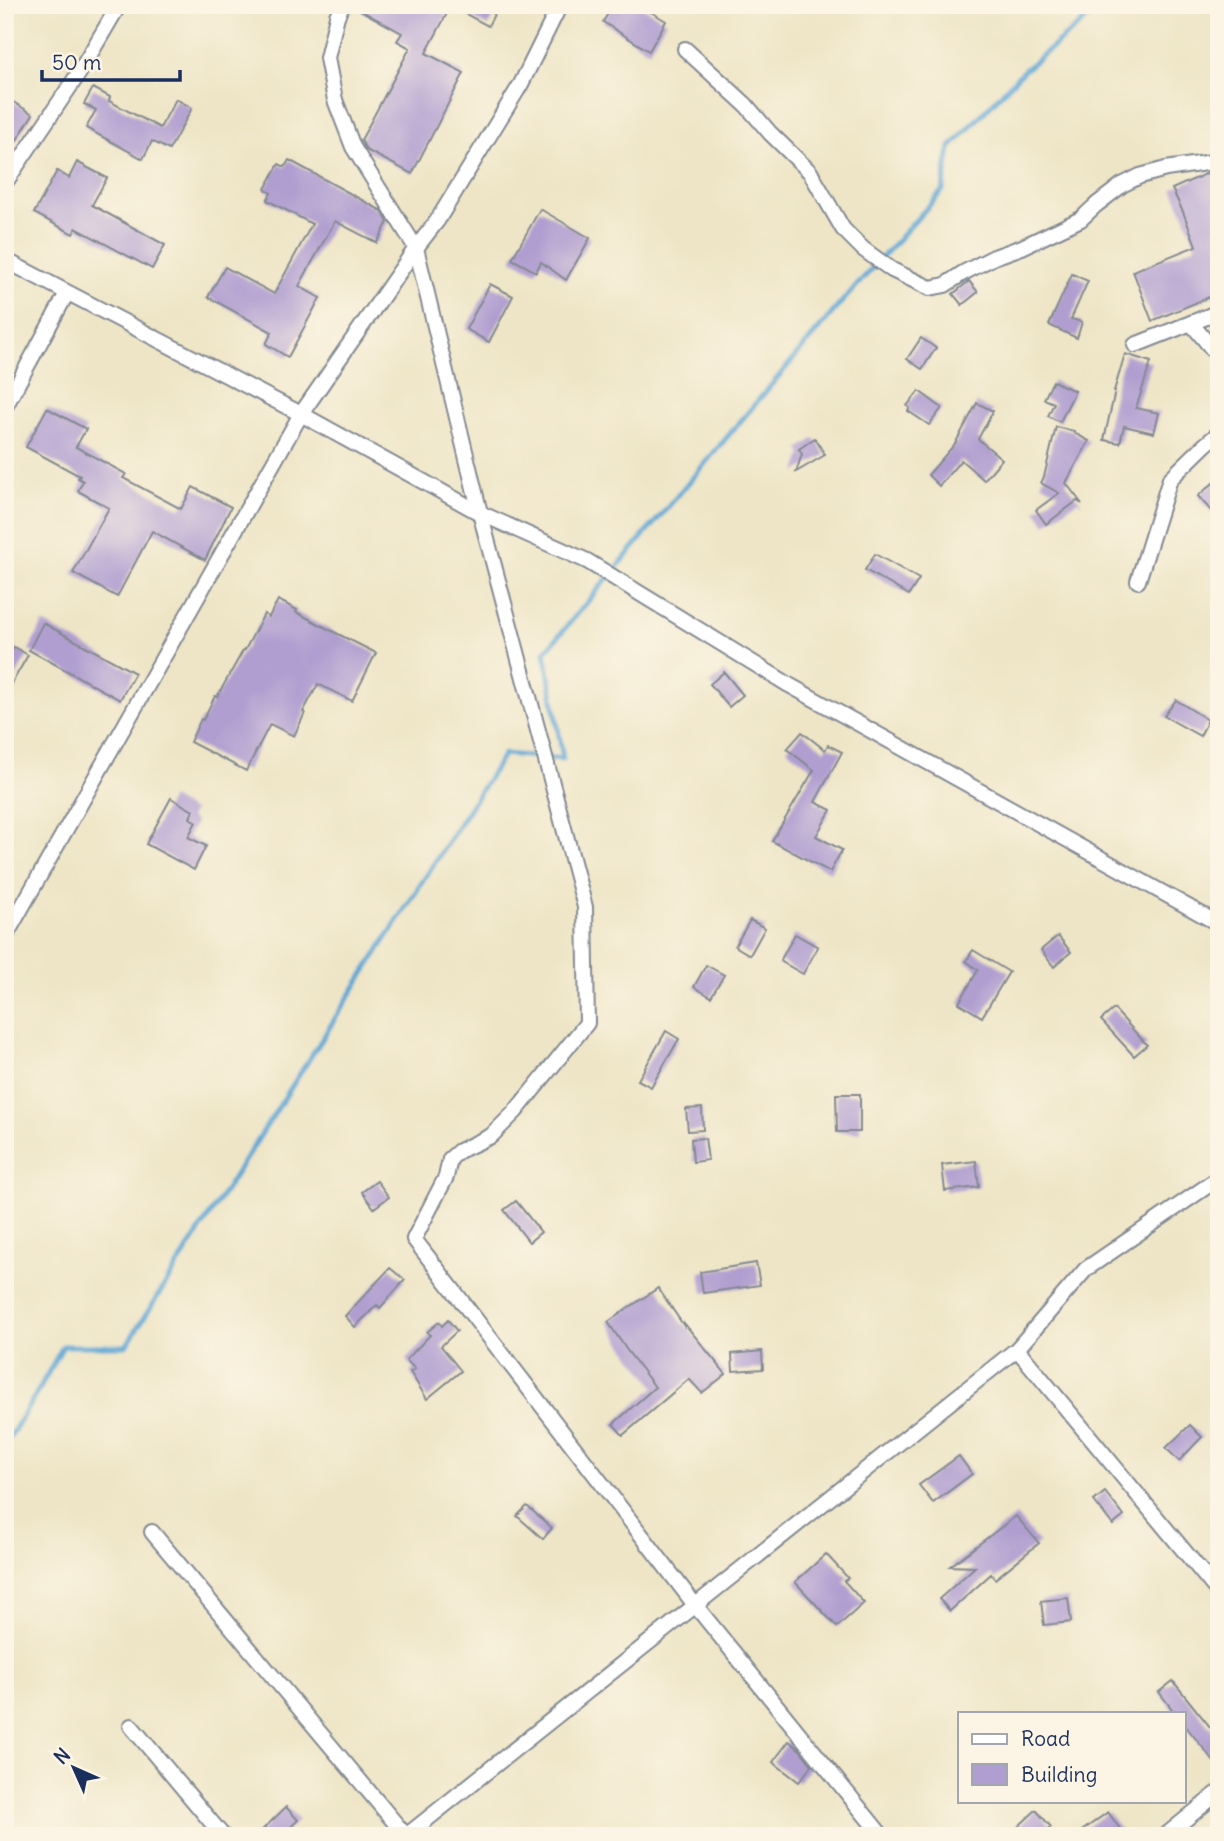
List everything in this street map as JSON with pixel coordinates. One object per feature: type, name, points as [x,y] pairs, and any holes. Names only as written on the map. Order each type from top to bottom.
[{"type":"street","points":[[5,183],[79,73],[118,5]]},
{"type":"street","points":[[342,5],[327,58],[335,100],[352,147],[416,248],[480,513],[585,907],[587,1023],[515,1112],[491,1136],[459,1151],[450,1159],[446,1177],[414,1239],[695,1605],[882,1836]]},
{"type":"street","points":[[5,937],[9,922],[301,414],[437,221],[521,85],[560,5]]},
{"type":"street","points":[[685,49],[746,105],[810,172],[843,229],[863,249],[892,270],[930,288],[944,285],[994,257],[1081,219],[1122,185],[1140,176],[1219,161]]},
{"type":"street","points":[[5,260],[301,414],[480,513],[587,561],[789,685],[1219,924]]},
{"type":"street","points":[[5,407],[66,293]]},
{"type":"street","points":[[1135,345],[1219,312]]},
{"type":"street","points":[[1191,323],[1219,357]]},
{"type":"street","points":[[1138,581],[1170,479],[1219,433]]},
{"type":"street","points":[[152,1532],[406,1836],[1017,1349],[1086,1269],[1219,1178]]},
{"type":"street","points":[[1017,1349],[1219,1593]]},
{"type":"street","points":[[131,1726],[223,1836]]},
{"type":"street","points":[[1165,1836],[1219,1792]]},
{"type":"building","points":[[351,5],[499,5],[488,26],[451,6],[426,53],[464,73],[412,174],[366,150],[361,140],[410,48],[397,41],[402,33]]},
{"type":"building","points":[[613,5],[639,5],[666,21],[649,51],[603,22]]},
{"type":"building","points":[[93,88],[110,97],[109,101],[160,128],[176,99],[192,108],[169,150],[152,141],[143,159],[86,128],[96,110],[84,104]]},
{"type":"building","points":[[5,97],[33,114],[5,159]]},
{"type":"building","points":[[289,160],[382,211],[388,222],[377,243],[335,221],[299,286],[320,298],[288,357],[266,344],[272,332],[208,297],[225,267],[274,294],[312,224],[267,200],[271,193],[265,189],[279,164],[285,167]]},
{"type":"building","points":[[77,162],[107,178],[92,205],[165,245],[152,269],[76,228],[73,234],[34,213],[57,171],[69,178]]},
{"type":"building","points":[[1219,171],[1219,293],[1152,321],[1133,271],[1196,246],[1172,189],[1210,172]]},
{"type":"building","points":[[540,209],[590,238],[566,280],[541,262],[536,272],[512,259]]},
{"type":"building","points":[[1072,274],[1088,281],[1071,319],[1082,322],[1077,338],[1049,325]]},
{"type":"building","points":[[969,281],[978,292],[962,305],[953,294]]},
{"type":"building","points":[[490,284],[513,296],[489,342],[466,329]]},
{"type":"building","points":[[921,338],[936,348],[922,369],[907,359]]},
{"type":"building","points":[[1125,354],[1151,362],[1136,408],[1159,413],[1154,433],[1124,426],[1120,443],[1104,440]]},
{"type":"building","points":[[1053,381],[1075,391],[1060,422],[1048,416],[1054,403],[1044,399]]},
{"type":"building","points":[[919,391],[942,408],[929,425],[908,411],[910,408],[907,406]]},
{"type":"building","points":[[977,403],[993,411],[978,439],[1002,459],[984,480],[961,460],[939,486],[928,475],[955,444]]},
{"type":"building","points":[[47,408],[86,429],[76,447],[126,474],[123,478],[181,509],[193,487],[231,507],[205,560],[152,531],[117,597],[73,573],[109,508],[78,491],[83,481],[78,478],[80,476],[26,447]]},
{"type":"building","points":[[1056,427],[1074,431],[1089,441],[1066,483],[1082,504],[1077,501],[1046,524],[1036,510],[1059,493],[1041,483]]},
{"type":"building","points":[[815,438],[825,455],[796,472],[802,454],[799,449]]},
{"type":"building","points":[[1219,478],[1219,520],[1198,496]]},
{"type":"building","points":[[875,554],[919,579],[909,595],[865,570]]},
{"type":"building","points":[[278,600],[376,653],[352,701],[318,684],[294,736],[270,724],[246,771],[190,742],[264,614],[269,617]]},
{"type":"building","points":[[43,623],[135,673],[120,700],[29,650]]},
{"type":"building","points":[[14,647],[28,655],[5,695],[5,662]]},
{"type":"building","points":[[724,672],[743,695],[729,707],[710,684]]},
{"type":"building","points":[[1176,700],[1208,720],[1200,736],[1164,716]]},
{"type":"building","points":[[802,732],[825,750],[828,745],[842,752],[815,802],[831,810],[816,836],[842,850],[830,872],[772,841],[814,770],[787,749]]},
{"type":"building","points":[[171,798],[193,811],[190,818],[196,822],[188,837],[206,846],[194,870],[146,844]]},
{"type":"building","points":[[750,920],[765,928],[750,955],[735,946]]},
{"type":"building","points":[[795,934],[818,947],[803,974],[780,961]]},
{"type":"building","points":[[1058,936],[1071,952],[1054,967],[1041,950]]},
{"type":"building","points":[[973,950],[1009,972],[982,1017],[959,1003],[978,970],[966,961]]},
{"type":"building","points":[[706,965],[724,975],[711,997],[694,987]]},
{"type":"building","points":[[1114,1009],[1147,1045],[1134,1056],[1101,1020]]},
{"type":"building","points":[[666,1031],[679,1039],[651,1087],[638,1080]]},
{"type":"building","points":[[836,1094],[860,1094],[860,1132],[837,1132]]},
{"type":"building","points":[[702,1108],[703,1130],[688,1131],[686,1109]]},
{"type":"building","points":[[705,1138],[708,1160],[693,1162],[691,1139]]},
{"type":"building","points":[[976,1161],[979,1187],[945,1191],[942,1165]]},
{"type":"building","points":[[377,1181],[389,1197],[374,1208],[362,1192]]},
{"type":"building","points":[[516,1201],[541,1232],[529,1242],[504,1210]]},
{"type":"building","points":[[756,1263],[760,1285],[703,1293],[700,1272]]},
{"type":"building","points":[[390,1268],[405,1280],[380,1308],[377,1305],[355,1327],[345,1316]]},
{"type":"building","points":[[658,1288],[684,1326],[684,1323],[726,1374],[702,1393],[689,1379],[623,1435],[613,1424],[655,1387],[608,1322]]},
{"type":"building","points":[[448,1320],[457,1331],[441,1346],[461,1371],[427,1399],[410,1372],[415,1369],[406,1360],[430,1335],[427,1332],[439,1322],[442,1326]]},
{"type":"building","points":[[762,1351],[763,1369],[733,1371],[732,1354]]},
{"type":"building","points":[[1190,1425],[1202,1437],[1179,1461],[1166,1448]]},
{"type":"building","points":[[959,1456],[972,1474],[933,1503],[919,1485]]},
{"type":"building","points":[[1105,1492],[1124,1516],[1113,1525],[1094,1501]]},
{"type":"building","points":[[527,1506],[552,1528],[543,1539],[517,1516]]},
{"type":"building","points":[[1016,1516],[1039,1543],[995,1579],[991,1574],[950,1611],[939,1599],[975,1567],[950,1566]]},
{"type":"building","points":[[826,1554],[848,1578],[844,1581],[864,1603],[837,1627],[795,1582]]},
{"type":"building","points":[[1068,1598],[1071,1622],[1044,1625],[1041,1601]]},
{"type":"building","points":[[1173,1681],[1219,1738],[1219,1768],[1186,1727],[1186,1712],[1174,1712],[1159,1692]]},
{"type":"building","points":[[789,1741],[812,1765],[799,1782],[773,1762]]},
{"type":"building","points":[[286,1807],[298,1820],[282,1836],[256,1836]]},
{"type":"building","points":[[1036,1810],[1051,1827],[1041,1836],[1008,1836]]},
{"type":"building","points":[[1108,1812],[1125,1836],[1075,1836]]},
{"type":"waterway","points":[[5,1445],[63,1346],[126,1346],[504,754],[563,759],[545,652],[840,304],[943,190],[950,148],[1022,72],[1106,5]]}]
